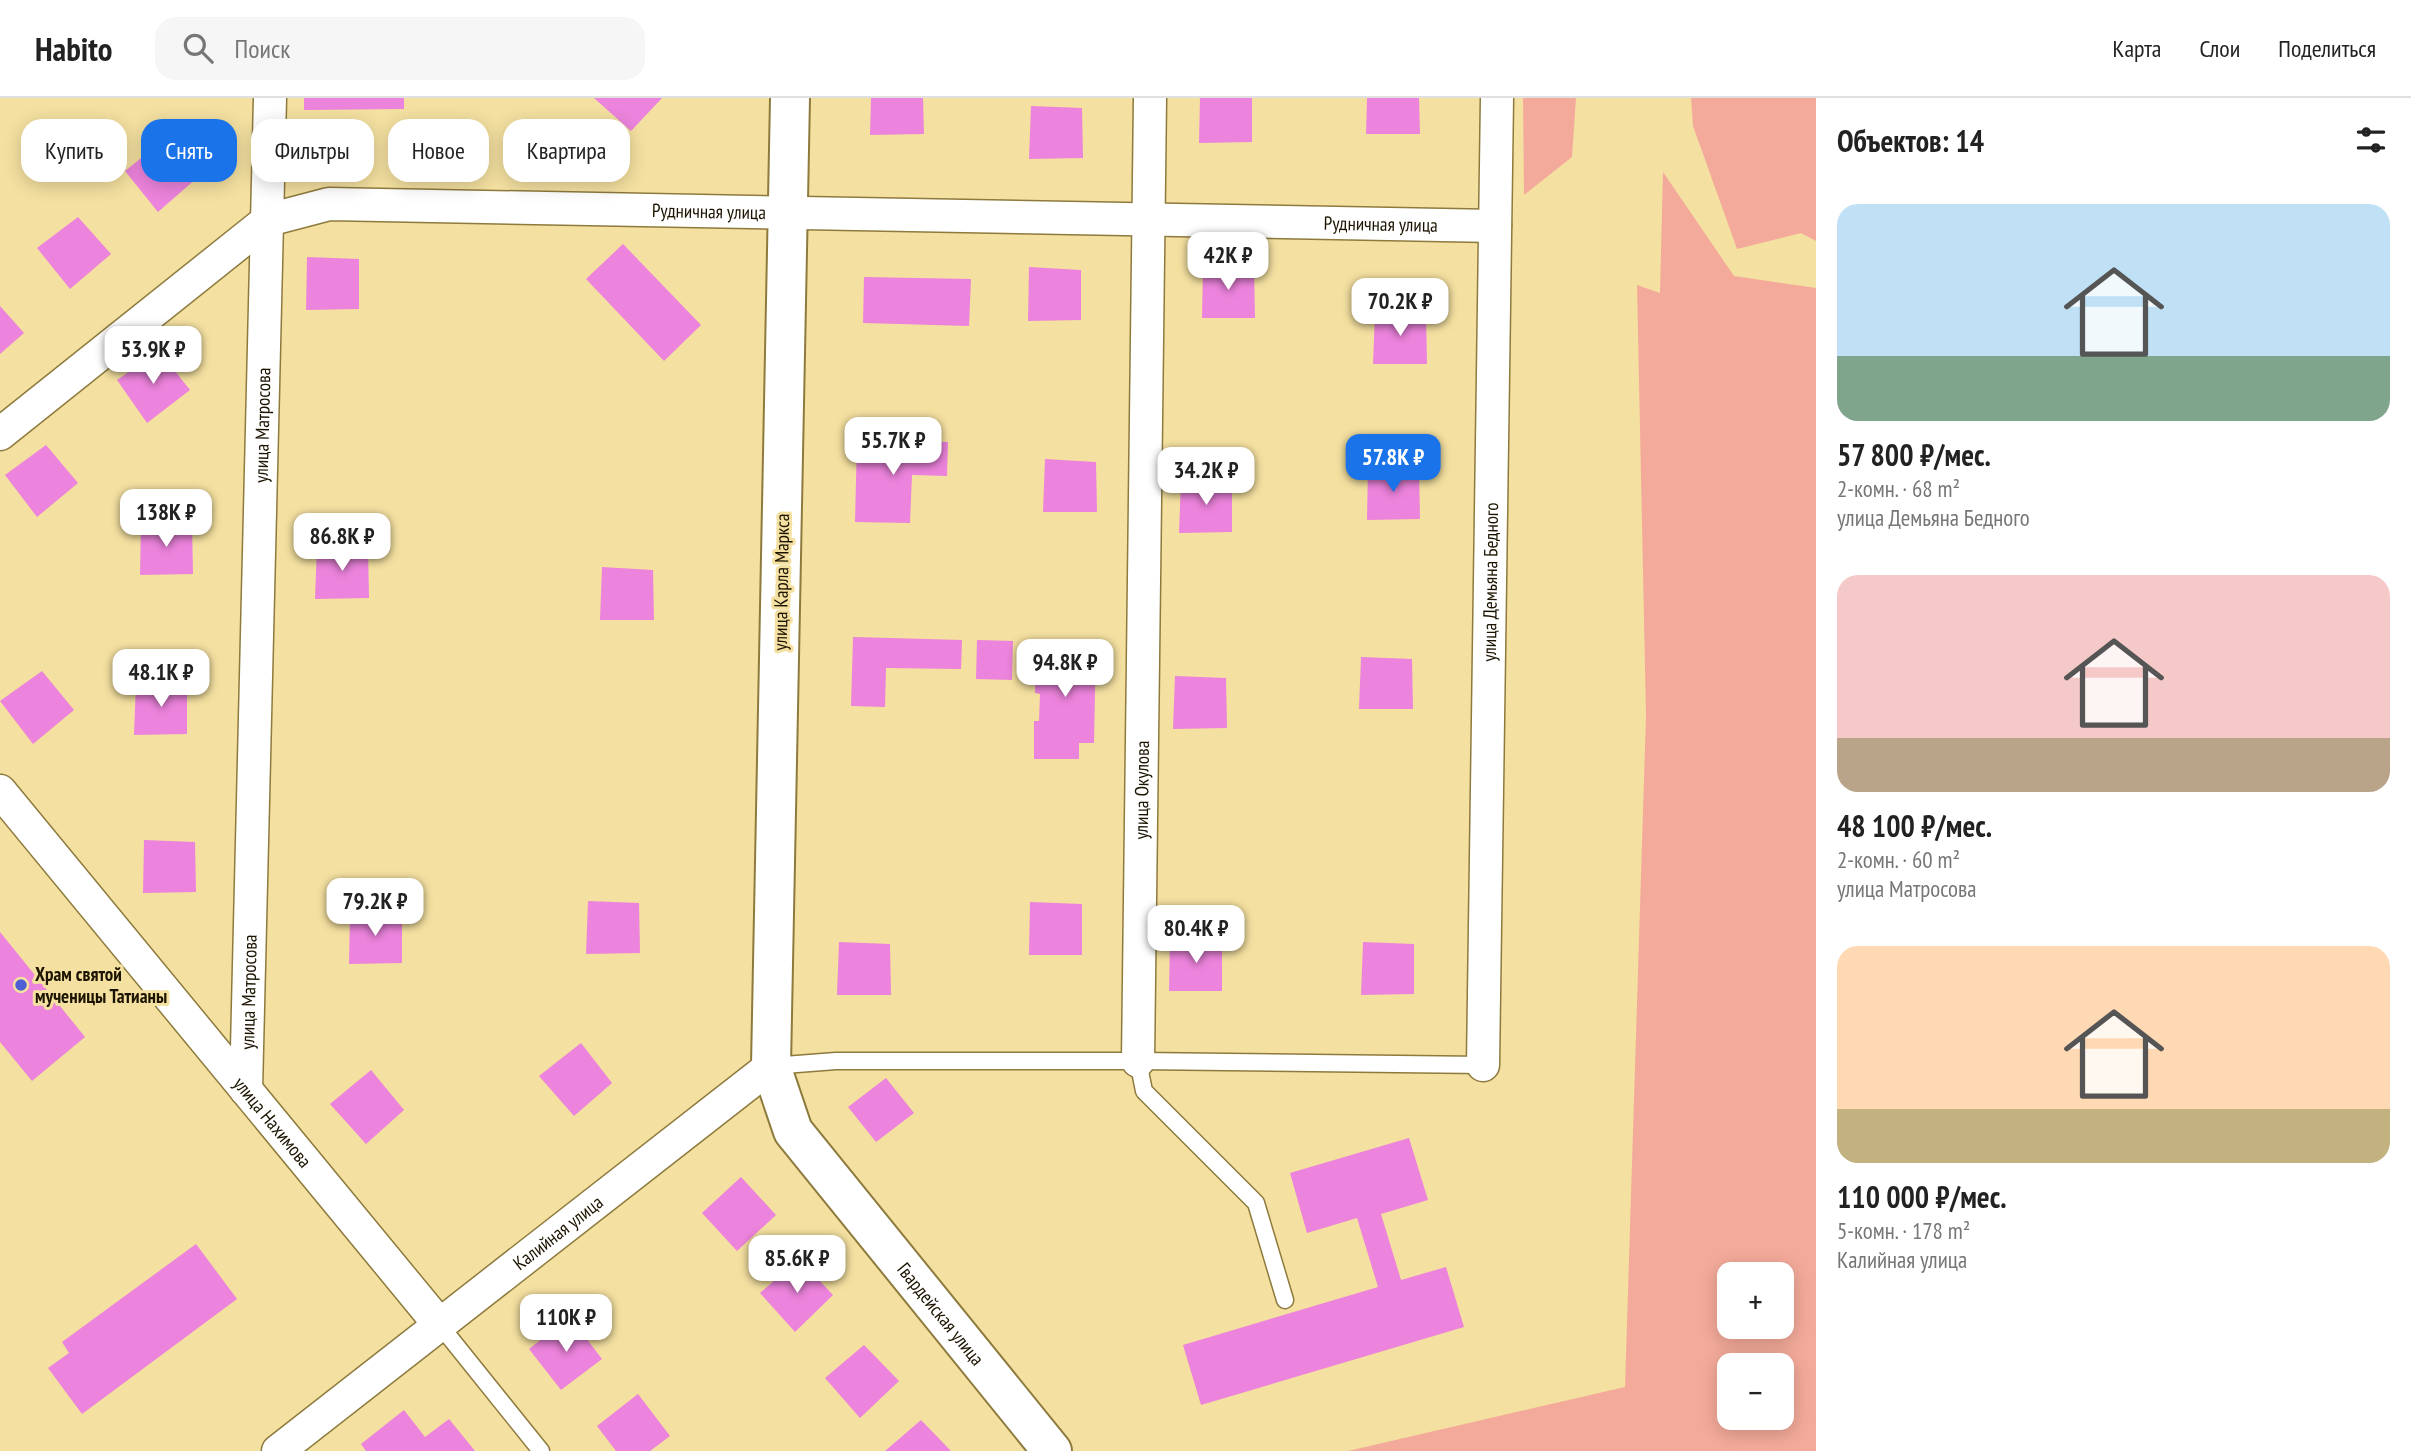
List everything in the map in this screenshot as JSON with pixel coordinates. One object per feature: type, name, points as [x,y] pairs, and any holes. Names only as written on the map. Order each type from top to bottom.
[{"type":"main road","name":"улица Карла Маркса","points":[[771,1066],[790,98]]},
{"type":"main road","name":"Гвардейская улица","points":[[771,1066],[793,1131],[1052,1451]]},
{"type":"street","name":"улица Матросова","points":[[246,1090],[270,98]]},
{"type":"street","name":"улица Окулова","points":[[1138,1061],[1150,98]]},
{"type":"street","name":"улица Демьяна Бедного","points":[[1483,1065],[1497,98]]},
{"type":"street","name":"Рудничная улица","points":[[0,434],[268,220],[328,204],[1495,226]]},
{"type":"street","name":"улица Нахимова","points":[[0,791],[439,1324]]},
{"type":"street","name":"Калийная улица","points":[[278,1451],[771,1066]]},
{"type":"lane","points":[[771,1066],[836,1061],[1483,1065]]},
{"type":"lane","points":[[1138,1061],[1144,1091],[1256,1203],[1285,1300]]},
{"type":"lane","points":[[439,1324],[541,1451]]},
{"type":"shaded area","points":[[1523,98],[1576,98],[1572,157],[1524,195]]},
{"type":"shaded area","points":[[1691,98],[1816,98],[1816,241],[1801,233],[1737,249],[1693,126]]},
{"type":"shaded area","points":[[1663,172],[1734,276],[1816,288],[1816,1451],[1348,1451],[1625,1387],[1646,715],[1637,285],[1660,293]]},
{"type":"building","points":[[304,98],[404,98],[404,109],[304,110]]},
{"type":"building","points":[[594,98],[662,98],[631,131],[630,119],[618,119]]},
{"type":"building","points":[[871,98],[923,98],[924,134],[870,135]]},
{"type":"building","points":[[1200,98],[1252,98],[1252,142],[1199,143]]},
{"type":"building","points":[[1367,98],[1419,98],[1420,134],[1366,134]]},
{"type":"building","points":[[1031,106],[1082,108],[1083,158],[1029,159]]},
{"type":"building","points":[[141,158],[141,182],[192,182],[158,212],[127,173],[127,169]]},
{"type":"building","points":[[78,217],[111,254],[70,289],[37,248]]},
{"type":"building","points":[[623,244],[701,325],[664,361],[586,279]]},
{"type":"building","points":[[307,257],[359,259],[359,309],[306,310]]},
{"type":"building","points":[[1203,265],[1254,268],[1255,318],[1202,318]]},
{"type":"building","points":[[1029,267],[1081,270],[1081,320],[1028,321]]},
{"type":"building","points":[[864,277],[971,279],[969,326],[863,323]]},
{"type":"building","points":[[0,306],[24,333],[0,354]]},
{"type":"building","points":[[1375,311],[1426,314],[1427,364],[1373,364]]},
{"type":"building","points":[[159,351],[190,390],[147,423],[117,380]]},
{"type":"building","points":[[857,440],[948,442],[947,476],[912,475],[910,523],[855,522]]},
{"type":"building","points":[[46,445],[78,483],[37,517],[5,475]]},
{"type":"building","points":[[1045,459],[1096,462],[1097,512],[1043,512]]},
{"type":"building","points":[[1368,467],[1419,469],[1420,519],[1367,520]]},
{"type":"building","points":[[1181,480],[1232,482],[1232,532],[1179,533]]},
{"type":"building","points":[[141,522],[192,524],[193,574],[140,575]]},
{"type":"building","points":[[317,545],[368,548],[369,598],[315,599]]},
{"type":"building","points":[[602,567],[653,570],[654,620],[600,620]]},
{"type":"building","points":[[853,637],[962,640],[961,669],[886,668],[885,707],[851,706]]},
{"type":"building","points":[[977,640],[1013,641],[1012,680],[976,679]]},
{"type":"building","points":[[1036,642],[1096,643],[1094,743],[1079,743],[1079,759],[1034,759],[1034,721],[1039,721],[1040,694],[1035,693]]},
{"type":"building","points":[[1361,657],[1412,659],[1413,709],[1359,709]]},
{"type":"building","points":[[42,671],[74,710],[33,744],[0,701]]},
{"type":"building","points":[[1175,676],[1226,678],[1227,728],[1173,729]]},
{"type":"building","points":[[136,682],[187,684],[187,734],[134,735]]},
{"type":"building","points":[[144,840],[195,842],[196,892],[143,893]]},
{"type":"building","points":[[588,901],[639,903],[640,953],[586,954]]},
{"type":"building","points":[[1030,902],[1082,904],[1082,955],[1029,955]]},
{"type":"building","points":[[350,911],[402,913],[402,963],[349,964]]},
{"type":"building","name":"Храм святой мученицы Татианы","points":[[0,932],[85,1037],[32,1081],[0,1042]]},
{"type":"building","points":[[1170,938],[1222,940],[1222,991],[1169,991]]},
{"type":"building","points":[[839,942],[890,944],[891,995],[837,995]]},
{"type":"building","points":[[1363,942],[1414,944],[1414,994],[1361,995]]},
{"type":"building","points":[[581,1043],[612,1083],[574,1116],[539,1076]]},
{"type":"building","points":[[371,1070],[404,1110],[366,1144],[330,1104]]},
{"type":"building","points":[[886,1078],[914,1113],[876,1142],[848,1107]]},
{"type":"building","points":[[1409,1138],[1428,1200],[1381,1214],[1401,1280],[1446,1267],[1464,1327],[1201,1405],[1183,1345],[1378,1287],[1357,1218],[1307,1233],[1290,1173]]},
{"type":"building","points":[[741,1177],[776,1215],[737,1251],[702,1213]]},
{"type":"building","points":[[196,1244],[237,1299],[82,1414],[48,1368],[69,1353],[62,1342]]},
{"type":"building","points":[[799,1259],[833,1295],[795,1332],[760,1293]]},
{"type":"building","points":[[570,1317],[602,1359],[561,1390],[529,1349]]},
{"type":"building","points":[[864,1345],[899,1381],[860,1418],[825,1378]]},
{"type":"building","points":[[638,1394],[670,1436],[650,1451],[616,1451],[597,1426]]},
{"type":"building","points":[[404,1410],[425,1437],[449,1419],[475,1451],[366,1451],[361,1444]]},
{"type":"building","points":[[921,1420],[951,1451],[885,1451]]},
{"type":"place","name":"Храм святой мученицы Татианы","points":[[21,985]]}]
